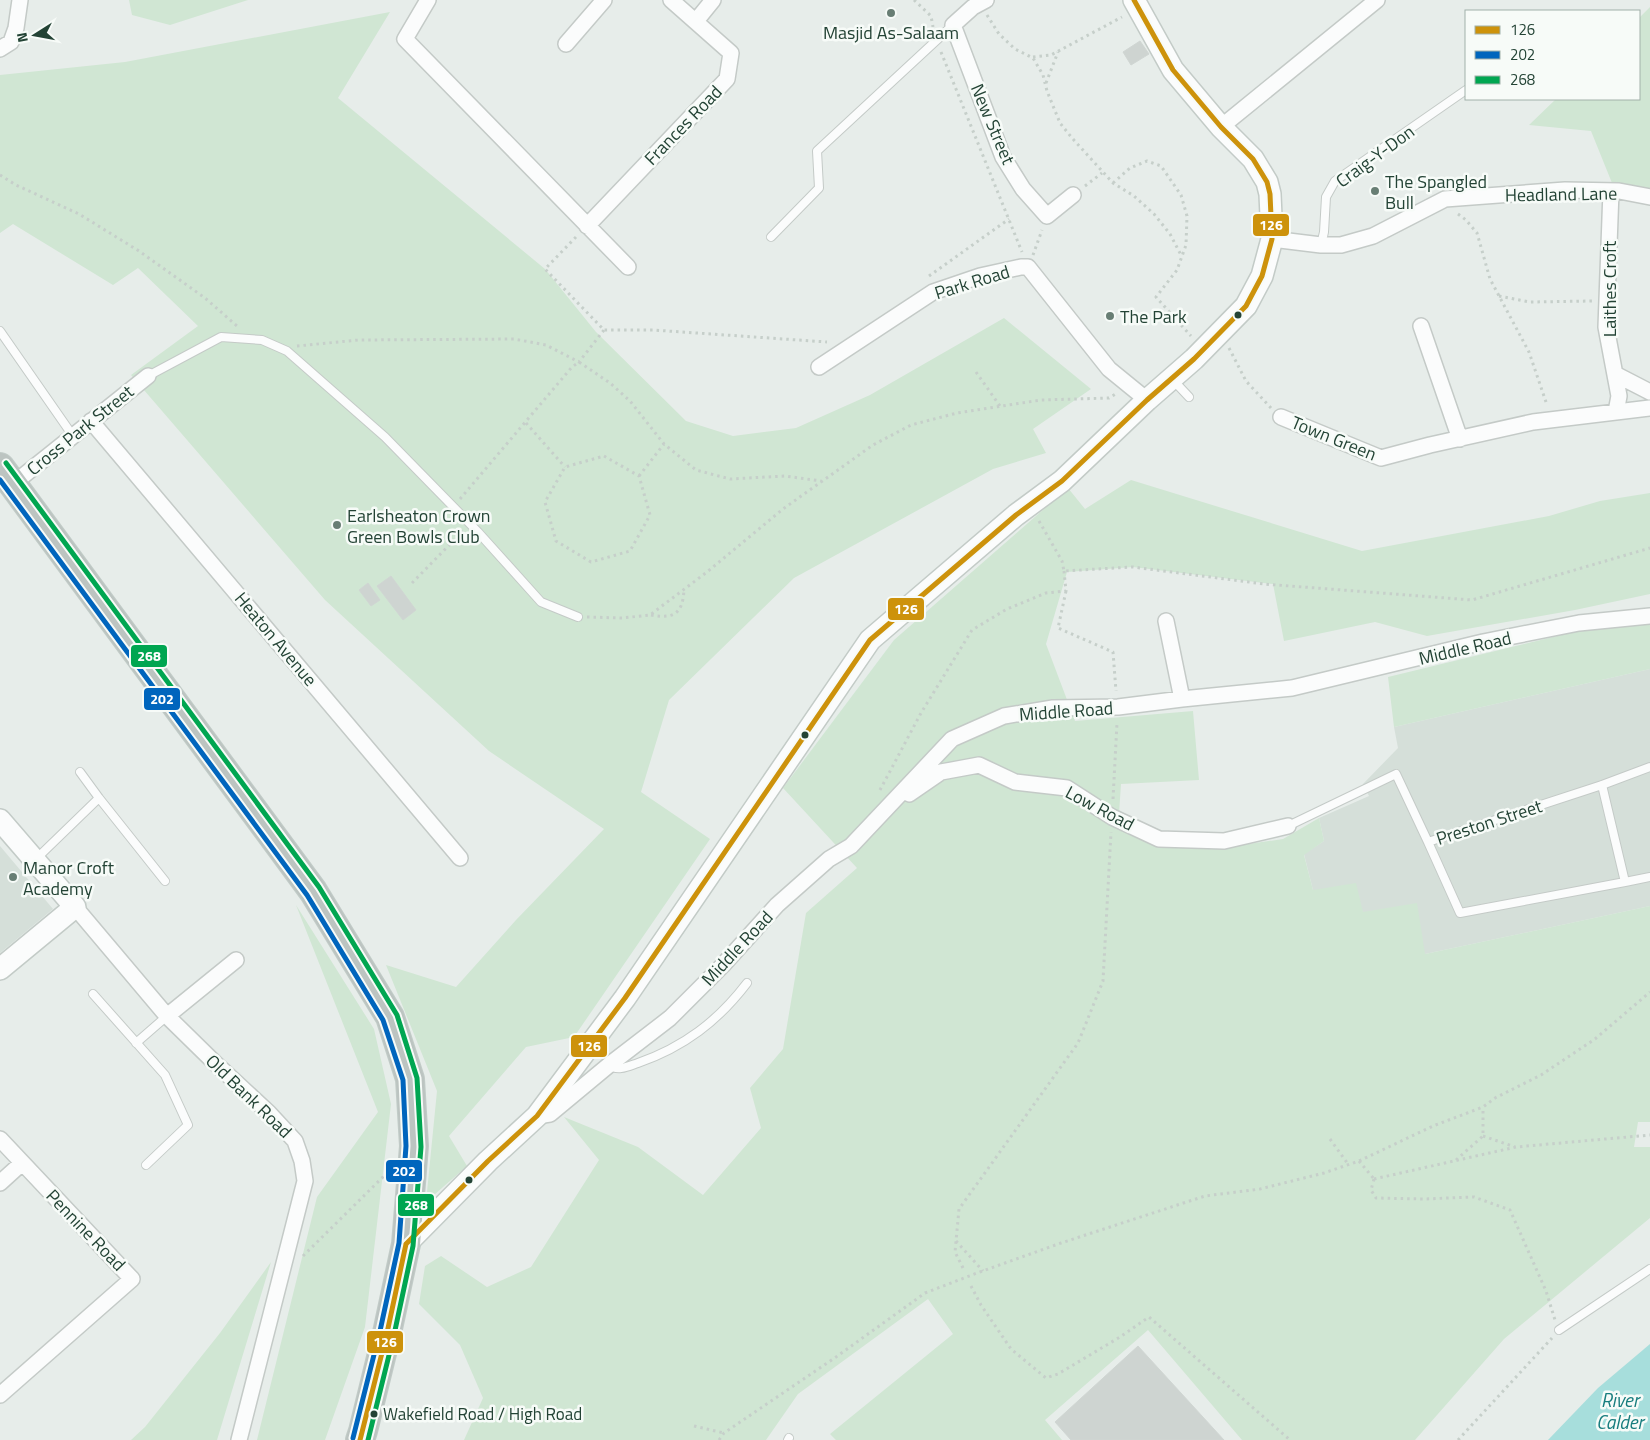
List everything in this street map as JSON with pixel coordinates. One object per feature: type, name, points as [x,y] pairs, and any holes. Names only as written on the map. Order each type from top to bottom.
[{"type":"highway","points":[[6,475],[313,891],[390,1017],[410,1079],[414,1146],[406,1244],[387,1333],[364,1431],[360,1440]]},
{"type":"street","points":[[0,49],[12,42],[20,0]]},
{"type":"street","points":[[428,0],[405,38],[628,267]]},
{"type":"street","points":[[566,44],[604,0]]},
{"type":"street","name":"Frances Road","points":[[587,226],[727,79],[731,53],[672,0]]},
{"type":"street","points":[[696,21],[713,0]]},
{"type":"street","points":[[1221,127],[1377,0]]},
{"type":"street","points":[[953,25],[975,2]]},
{"type":"street","points":[[406,1244],[488,1161],[537,1116],[590,1048],[870,640],[1016,515],[1062,482],[1147,400],[1204,349],[1246,306],[1262,276],[1272,239],[1270,194],[1267,182],[1253,159],[1221,127],[1173,70],[1136,4]]},
{"type":"street","name":"New Street","points":[[953,25],[1004,157],[1023,189],[1047,216]]},
{"type":"street","name":"Headland Lane","points":[[1272,239],[1321,245],[1341,245],[1373,236],[1445,199],[1565,190],[1611,191],[1650,197]]},
{"type":"street","name":"Laithes Croft","points":[[1611,191],[1606,327],[1619,396],[1616,412]]},
{"type":"street","points":[[1047,216],[1074,195]]},
{"type":"street","name":"Park Road","points":[[819,367],[933,292],[980,276],[1028,267],[1109,369],[1147,400]]},
{"type":"street","points":[[1421,326],[1460,438]]},
{"type":"street","points":[[1615,374],[1650,392]]},
{"type":"street","name":"Cross Park Street","points":[[6,475],[73,436],[148,376]]},
{"type":"street","points":[[1616,412],[1650,408]]},
{"type":"street","name":"Town Green","points":[[1281,417],[1381,458],[1533,422],[1616,412]]},
{"type":"street","name":"Heaton Avenue","points":[[91,421],[460,858]]},
{"type":"street","name":"Middle Road","points":[[537,1116],[550,1114],[670,1018],[723,965],[778,905],[829,859],[851,846],[952,739],[1004,716],[1053,708],[1118,707],[1292,688],[1483,642],[1578,623],[1650,616]]},
{"type":"street","points":[[1166,621],[1182,699]]},
{"type":"street","name":"Low Road","points":[[851,846],[867,840],[908,795],[941,772],[978,765],[1015,782],[1067,788],[1112,817],[1159,839],[1224,841],[1288,826]]},
{"type":"street","name":"Old Bank Road","points":[[0,820],[167,1016],[215,1064],[269,1113],[295,1141],[302,1161],[304,1181],[239,1440]]},
{"type":"street","points":[[0,969],[74,907]]},
{"type":"street","points":[[167,1016],[236,960]]},
{"type":"street","name":"Pennine Road","points":[[0,1140],[132,1279],[0,1395]]},
{"type":"street","points":[[0,1183],[22,1163]]},
{"type":"lane","points":[[771,237],[819,188],[816,151],[953,25]]},
{"type":"lane","name":"Craig-Y-Don","points":[[1321,245],[1324,232],[1326,197],[1335,181],[1465,91]]},
{"type":"lane","points":[[0,331],[73,436]]},
{"type":"lane","points":[[148,376],[222,337],[262,340],[287,351],[385,437],[470,524],[541,602],[578,617]]},
{"type":"lane","points":[[1171,379],[1189,397]]},
{"type":"lane","name":"Preston Street","points":[[1288,826],[1396,774],[1428,842],[1602,785],[1650,767]]},
{"type":"lane","points":[[80,772],[165,881]]},
{"type":"lane","points":[[1602,785],[1625,882]]},
{"type":"lane","points":[[35,860],[99,798]]},
{"type":"lane","points":[[1428,842],[1460,913],[1650,878]]},
{"type":"lane","points":[[609,1065],[616,1069],[625,1067],[653,1058],[681,1044],[715,1019],[747,983]]},
{"type":"lane","points":[[93,994],[165,1075],[188,1125],[146,1165]]},
{"type":"lane","points":[[136,1043],[167,1016]]},
{"type":"lane","points":[[1559,1330],[1650,1269]]},
{"type":"path","points":[[914,0],[931,16],[936,41],[1028,267]]},
{"type":"path","points":[[975,2],[985,12],[999,34],[1015,49],[1033,58],[1043,75],[1060,123],[1113,183],[1134,196],[1154,214],[1170,234],[1182,258]]},
{"type":"path","points":[[1033,58],[1051,55],[1136,4]]},
{"type":"path","points":[[1046,85],[1058,51]]},
{"type":"path","points":[[1113,183],[1130,168],[1147,161],[1161,166],[1180,195],[1187,216],[1186,245],[1177,270],[1156,297],[1204,349]]},
{"type":"path","points":[[1074,195],[1102,172]]},
{"type":"path","points":[[0,175],[16,186],[79,214],[139,250],[205,298],[253,340]]},
{"type":"path","points":[[1440,202],[1466,220],[1477,234],[1490,279],[1529,352],[1552,420]]},
{"type":"path","points":[[1028,267],[1047,216]]},
{"type":"path","points":[[922,281],[1009,219]]},
{"type":"path","points":[[587,226],[545,269],[604,330],[653,330],[836,343]]},
{"type":"path","points":[[1499,296],[1530,302],[1606,300]]},
{"type":"path","points":[[453,507],[572,367],[579,362],[604,330]]},
{"type":"path","name":"Town Green","points":[[1220,332],[1246,381],[1281,417]]},
{"type":"path","points":[[279,347],[359,340],[514,339],[546,345],[579,362],[610,383],[630,402],[664,444],[696,470],[730,479],[785,476],[821,481]]},
{"type":"path","points":[[976,372],[1000,406]]},
{"type":"path","points":[[650,615],[821,481],[873,445],[911,425],[957,413],[1042,400],[1109,398],[1131,386]]},
{"type":"path","points":[[526,423],[565,467]]},
{"type":"path","points":[[640,476],[664,444]]},
{"type":"path","points":[[604,456],[640,476],[650,516],[630,551],[591,562],[556,541],[545,502],[565,467],[604,456]]},
{"type":"path","points":[[877,796],[921,713],[972,630],[1007,609],[1046,593],[1066,592],[1062,561],[1034,513],[1016,515]]},
{"type":"path","points":[[412,583],[470,524]]},
{"type":"path","points":[[1064,571],[1133,567],[1264,584],[1472,600],[1650,548]]},
{"type":"path","points":[[578,617],[622,618],[650,615],[667,618],[677,612],[684,600],[684,589]]},
{"type":"path","points":[[963,1268],[955,1252],[959,1208],[1078,1043],[1103,981],[1112,817]]},
{"type":"path","points":[[720,1440],[724,1433],[836,1358],[925,1293],[983,1271],[1204,1196],[1260,1189],[1324,1173],[1358,1161],[1432,1126],[1483,1107],[1495,1098],[1541,1075],[1595,1039],[1650,992]]},
{"type":"path","points":[[1456,1160],[1482,1136],[1483,1107]]},
{"type":"path","points":[[1374,1179],[1516,1147],[1650,1135]]},
{"type":"path","points":[[1482,1136],[1516,1147]]},
{"type":"path","points":[[1330,1139],[1348,1164]]},
{"type":"path","points":[[1358,1161],[1374,1179]]},
{"type":"path","points":[[279,1280],[394,1166],[393,1175]]},
{"type":"path","points":[[1374,1179],[1371,1190],[1376,1198],[1474,1197],[1510,1210],[1546,1291],[1551,1312],[1559,1330],[1458,1440]]},
{"type":"path","points":[[956,1240],[983,1271]]},
{"type":"path","points":[[971,1286],[981,1305],[1011,1349],[1046,1378],[1058,1374],[1149,1317],[1290,1440]]},
{"type":"path","points":[[694,1426],[724,1433]]},
{"type":"shaded area","points":[[1650,669],[1650,906],[1425,954],[1363,912],[1313,890],[1304,854],[1324,841],[1319,818],[1369,796],[1363,784],[1398,748],[1394,727]]},
{"type":"shaded area","name":"Manor Croft Academy","points":[[0,846],[53,909],[0,953]]},
{"type":"green space","points":[[129,0],[248,0],[170,25],[132,15]]},
{"type":"green space","points":[[1650,7],[1650,189],[1612,183],[1591,131],[1529,125],[1555,100],[1640,100],[1640,17]]},
{"type":"green space","points":[[390,12],[338,98],[545,269],[596,332],[686,421],[733,436],[796,428],[870,395],[1004,318],[1091,389],[1033,429],[1046,453],[993,469],[794,578],[669,700],[641,792],[710,839],[574,1037],[526,1047],[449,1136],[467,1166],[426,1202],[437,1091],[386,965],[456,987],[516,920],[604,829],[489,751],[325,600],[131,375],[198,326],[138,268],[113,285],[13,224],[0,233],[0,75],[125,62]]},
{"type":"green space","points":[[1131,480],[1362,551],[1549,516],[1600,501],[1650,493],[1650,594],[1575,610],[1427,636],[1375,622],[1284,641],[1273,584],[1133,567],[1067,572],[1046,644],[1075,721],[1193,711],[1199,780],[1121,784],[1118,829],[1158,847],[1228,847],[1283,839],[1319,818],[1324,841],[1304,855],[1313,890],[1356,883],[1363,912],[1417,903],[1425,954],[1650,906],[1650,1122],[1638,1122],[1634,1147],[1650,1147],[1650,1218],[1504,1339],[1415,1440],[1242,1440],[1148,1330],[1045,1420],[1062,1440],[836,1440],[830,1434],[953,1334],[928,1299],[798,1394],[766,1440],[464,1440],[483,1398],[460,1345],[419,1304],[425,1266],[441,1256],[487,1287],[531,1267],[599,1160],[564,1117],[638,1147],[703,1195],[761,1128],[750,1088],[783,1049],[806,913],[857,868],[783,788],[894,640],[1068,488],[1085,509]]},
{"type":"green space","points":[[1650,624],[1650,669],[1394,727],[1388,677],[1574,632]]},
{"type":"green space","points":[[296,905],[374,1029],[391,1104],[365,1327],[325,1440],[257,1440],[317,1197],[378,1112]]},
{"type":"green space","points":[[271,1262],[217,1440],[131,1440],[145,1427],[220,1333]]},
{"type":"water","name":"River Calder","points":[[1650,1344],[1650,1440],[1548,1440],[1598,1388]]},
{"type":"building","points":[[1140,41],[1149,54],[1131,65],[1123,52]]},
{"type":"building","points":[[391,576],[416,610],[403,620],[377,586]]},
{"type":"building","points":[[368,583],[380,600],[371,606],[359,590]]},
{"type":"building","points":[[1138,1346],[1224,1440],[1071,1440],[1055,1422]]},
{"type":"transit line","name":"126","points":[[406,1244],[488,1161],[537,1116],[625,998],[870,640],[1016,515],[1062,481],[1147,400],[1194,359],[1246,306],[1262,276],[1272,239],[1270,194],[1267,182],[1253,159],[1221,127],[1173,70],[1134,0]]},
{"type":"transit line","name":"268","points":[[6,463],[319,887],[397,1015],[417,1078],[421,1147],[413,1246],[394,1335],[368,1440]]},
{"type":"transit line","name":"202","points":[[0,480],[307,895],[383,1020],[403,1080],[406,1146],[399,1243],[380,1331],[353,1438]]},
{"type":"transit line","name":"126","points":[[360,1440],[387,1333],[406,1244]]},
{"type":"place","name":"Masjid As-Salaam","points":[[891,13]]},
{"type":"place","name":"The Spangled Bull","points":[[1375,191]]},
{"type":"place","name":"The Park","points":[[1110,316]]},
{"type":"place","name":"Earlsheaton Crown Green Bowls Club","points":[[337,525]]},
{"type":"place","name":"Manor Croft Academy","points":[[13,877]]},
{"type":"place","name":"Wakefield Road / High Road","points":[[374,1414]]}]
